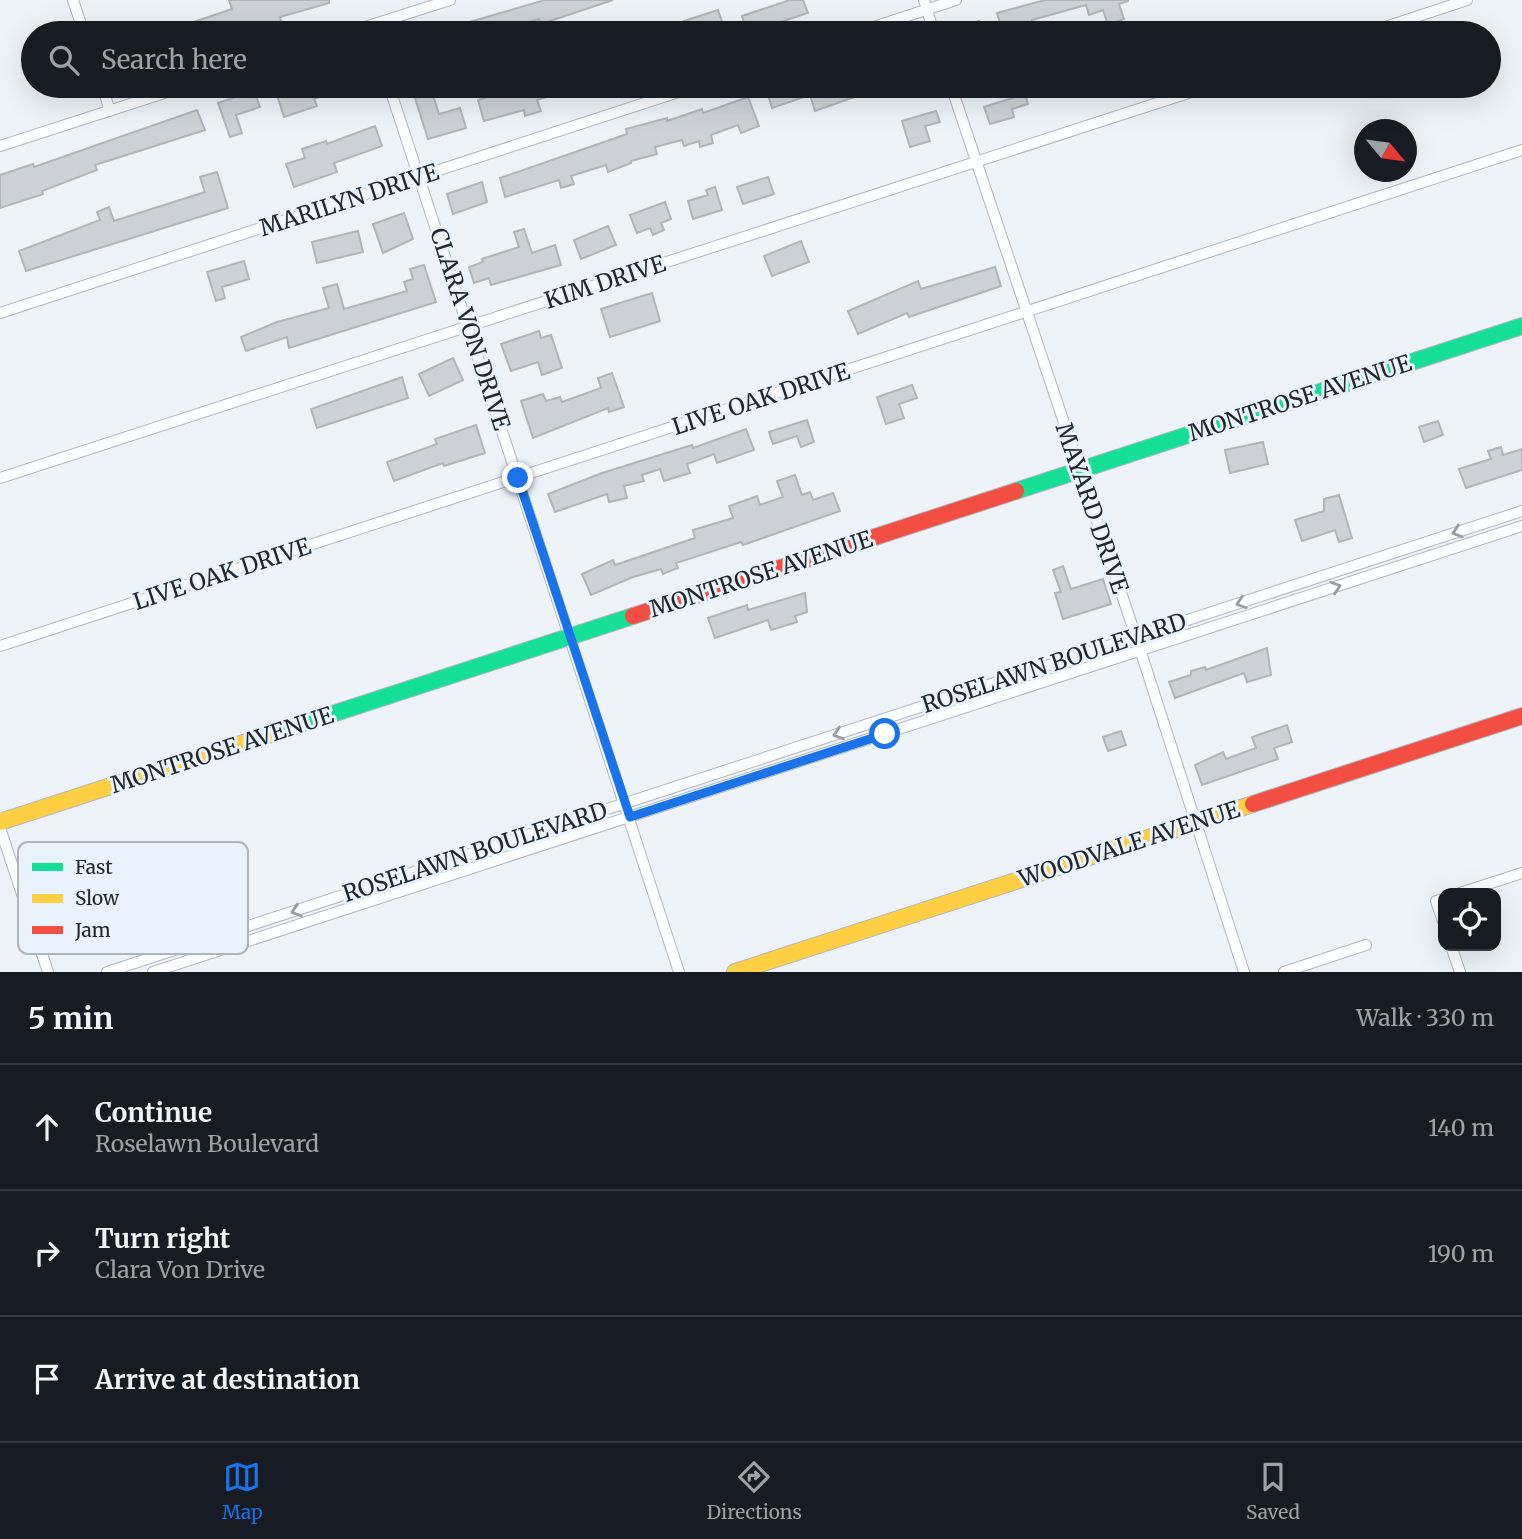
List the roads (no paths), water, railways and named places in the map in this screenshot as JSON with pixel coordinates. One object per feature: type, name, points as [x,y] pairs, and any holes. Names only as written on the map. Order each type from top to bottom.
[{"type":"street","points":[[74,0],[80,21]]},
{"type":"street","points":[[394,21],[450,0]]},
{"type":"street","points":[[885,21],[925,5],[956,0]]},
{"type":"street","points":[[1403,21],[1467,0]]},
{"type":"street","points":[[106,98],[110,111]]},
{"type":"street","points":[[0,146],[150,98]]},
{"type":"street","name":"CLARA VON DRIVE","points":[[393,98],[679,972]]},
{"type":"street","name":"MARILYN DRIVE","points":[[0,313],[661,98]]},
{"type":"street","name":"MAYARD DRIVE","points":[[955,98],[1136,637],[1244,972]]},
{"type":"street","name":"KIM DRIVE","points":[[0,478],[1174,98]]},
{"type":"street","name":"LIVE OAK DRIVE","points":[[0,646],[1522,150]]},
{"type":"street","name":"MONTROSE AVENUE","points":[[0,822],[1522,326]]},
{"type":"street","name":"ROSELAWN BOULEVARD","points":[[248,926],[1522,511]]},
{"type":"street","name":"ROSELAWN BOULEVARD","points":[[248,941],[1522,526]]},
{"type":"street","points":[[1416,545],[1421,559]]},
{"type":"street","points":[[1284,589],[1289,603]]},
{"type":"street","points":[[1003,680],[1008,694]]},
{"type":"street","name":"WOODVALE AVENUE","points":[[735,972],[1522,716]]},
{"type":"street","points":[[881,720],[885,734]]},
{"type":"street","points":[[764,758],[768,772]]},
{"type":"street","points":[[0,828],[18,882]]},
{"type":"street","points":[[479,851],[483,864]]},
{"type":"street","points":[[1476,888],[1522,873]]},
{"type":"street","points":[[341,896],[345,909]]},
{"type":"street","points":[[1284,972],[1301,969],[1366,945]]},
{"type":"street","points":[[1453,951],[1460,972]]},
{"type":"street","points":[[42,954],[48,972]]},
{"type":"street","name":"ROSELAWN BOULEVARD","points":[[107,972],[162,954]]},
{"type":"street","name":"ROSELAWN BOULEVARD","points":[[153,972],[209,954]]}]
